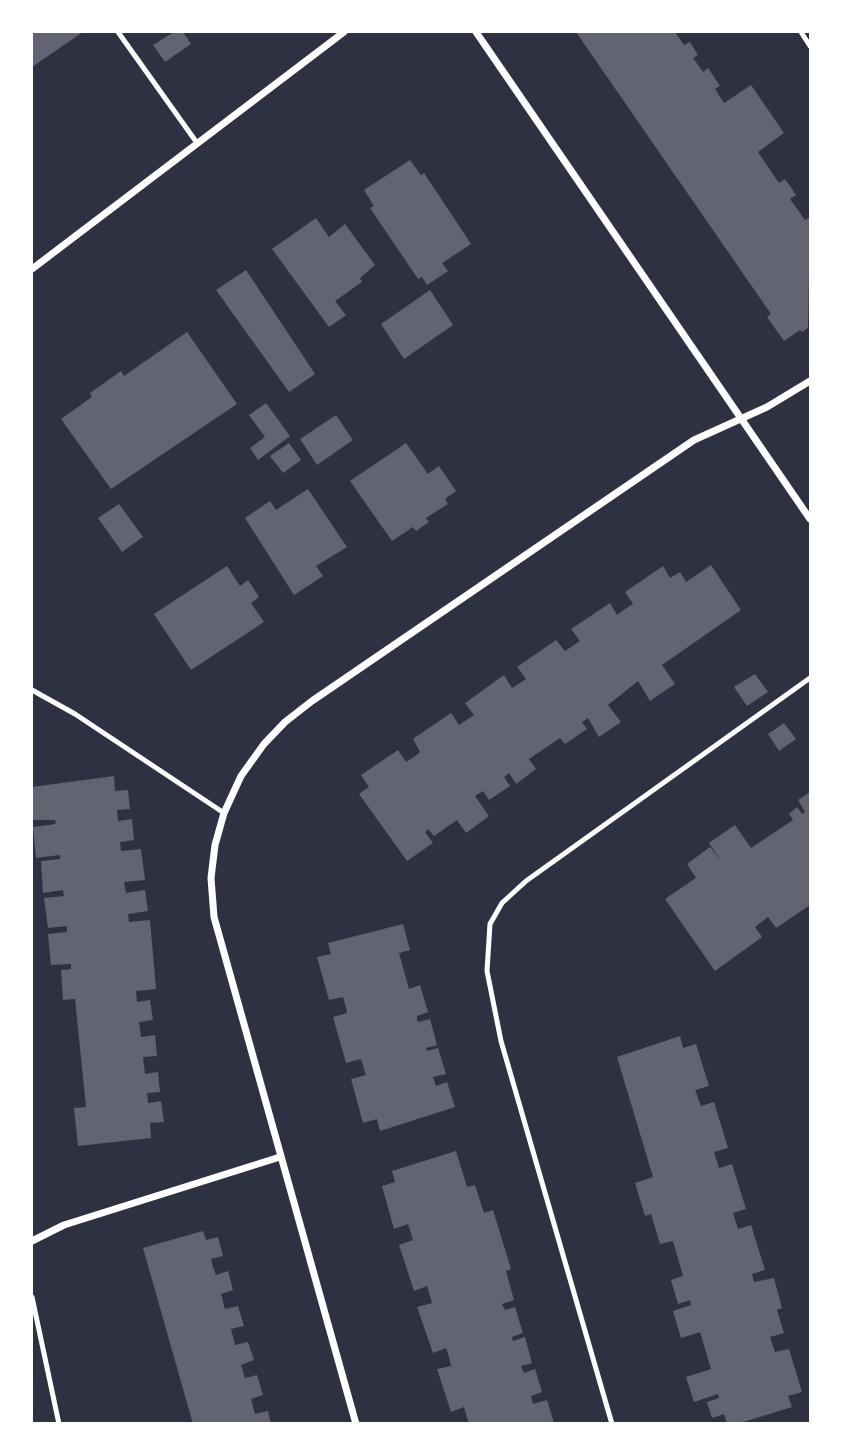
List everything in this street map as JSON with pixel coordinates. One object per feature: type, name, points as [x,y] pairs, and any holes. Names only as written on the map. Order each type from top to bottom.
[{"type":"street","points":[[32,269],[344,32]]},
{"type":"street","points":[[476,32],[810,519]]},
{"type":"street","points":[[356,1423],[214,916],[212,867],[224,813],[241,776],[285,722],[683,448],[791,394],[810,381]]},
{"type":"street","points":[[32,1241],[64,1225],[280,1157]]},
{"type":"lane","points":[[118,32],[197,144]]},
{"type":"lane","points":[[801,32],[810,46]]},
{"type":"lane","points":[[612,1423],[501,1041],[487,971],[490,924],[502,903],[526,881],[810,678]]},
{"type":"lane","points":[[32,690],[75,714],[224,813]]},
{"type":"lane","points":[[32,1297],[59,1423]]},
{"type":"building","points":[[32,32],[83,32],[32,67]]},
{"type":"building","points":[[174,32],[183,32],[191,44],[165,62],[153,45]]},
{"type":"building","points":[[576,32],[675,32],[684,45],[690,42],[698,55],[693,58],[703,72],[708,68],[720,86],[715,89],[724,103],[751,85],[784,133],[758,152],[779,183],[785,179],[796,195],[790,199],[805,220],[810,217],[808,328],[784,341],[767,317],[771,314]]},
{"type":"building","points":[[410,160],[421,175],[424,173],[471,244],[442,263],[448,271],[427,285],[422,277],[418,279],[370,208],[374,206],[364,190]]},
{"type":"building","points":[[316,218],[329,237],[345,224],[375,265],[360,278],[362,282],[335,301],[346,315],[329,327],[272,249]]},
{"type":"building","points":[[246,270],[315,374],[289,392],[216,290]]},
{"type":"building","points":[[430,290],[453,325],[404,359],[381,324]]},
{"type":"building","points":[[187,332],[237,404],[111,489],[61,419],[92,397],[90,393],[121,371],[124,376]]},
{"type":"building","points":[[266,403],[290,436],[258,460],[250,448],[265,437],[249,415]]},
{"type":"building","points":[[336,415],[353,440],[317,465],[300,439]]},
{"type":"building","points":[[289,443],[301,460],[283,473],[270,456]]},
{"type":"building","points":[[406,443],[428,474],[439,466],[456,491],[445,499],[448,504],[426,518],[429,522],[416,531],[413,527],[392,541],[350,481]]},
{"type":"building","points":[[308,489],[347,547],[316,566],[323,576],[294,595],[245,518],[270,501],[276,510]]},
{"type":"building","points":[[119,504],[143,537],[122,552],[98,518]]},
{"type":"building","points":[[711,565],[741,610],[662,665],[675,684],[650,701],[638,681],[608,705],[621,722],[599,737],[588,718],[582,722],[587,729],[565,744],[560,738],[529,759],[536,769],[516,784],[509,773],[504,777],[510,786],[489,800],[483,791],[475,796],[489,816],[466,833],[457,820],[434,836],[428,829],[425,832],[433,843],[407,861],[359,794],[369,787],[361,775],[398,750],[406,762],[414,757],[420,752],[413,739],[451,713],[459,725],[474,715],[465,703],[504,675],[512,688],[526,679],[517,667],[556,640],[565,651],[580,641],[571,629],[610,603],[617,615],[633,604],[625,592],[663,566],[670,578],[680,572],[686,582]]},
{"type":"building","points":[[227,566],[240,586],[248,580],[259,597],[251,603],[264,622],[191,670],[154,614]]},
{"type":"building","points":[[755,674],[768,692],[747,706],[734,687]]},
{"type":"building","points":[[784,723],[796,739],[779,751],[768,734]]},
{"type":"building","points":[[114,776],[115,791],[128,790],[130,809],[117,810],[118,821],[132,819],[134,840],[120,842],[121,851],[141,849],[145,880],[124,882],[126,893],[145,890],[148,911],[128,914],[129,922],[150,920],[156,989],[136,991],[137,1002],[150,1000],[153,1020],[139,1022],[141,1037],[155,1035],[157,1056],[143,1057],[145,1074],[158,1072],[160,1092],[147,1093],[148,1103],[161,1101],[164,1122],[150,1123],[151,1138],[78,1146],[74,1108],[86,1107],[75,999],[63,1000],[61,970],[71,969],[71,964],[51,965],[48,934],[67,932],[67,926],[48,928],[44,898],[64,896],[63,890],[43,893],[41,861],[60,859],[60,855],[36,858],[33,827],[56,824],[55,820],[32,820],[32,787]]},
{"type":"building","points":[[810,792],[810,905],[776,928],[768,917],[755,927],[762,937],[715,971],[665,899],[696,878],[687,864],[710,847],[721,861],[709,843],[735,825],[751,848],[793,820],[789,814],[797,807],[802,814],[805,812],[798,800]]},
{"type":"building","points":[[403,924],[410,950],[399,953],[409,989],[420,985],[428,1012],[417,1016],[417,1019],[418,1022],[430,1019],[437,1045],[426,1048],[427,1051],[438,1048],[446,1074],[433,1077],[436,1086],[447,1082],[455,1107],[380,1131],[377,1119],[363,1123],[351,1079],[366,1075],[361,1059],[346,1063],[333,1017],[347,1013],[346,1007],[343,997],[329,1000],[317,957],[331,954],[328,943]]},
{"type":"building","points":[[680,1036],[683,1048],[696,1044],[709,1086],[695,1090],[701,1106],[714,1102],[728,1148],[714,1152],[719,1168],[732,1164],[746,1209],[733,1213],[738,1229],[751,1225],[765,1270],[752,1274],[754,1282],[774,1278],[782,1308],[777,1310],[784,1333],[770,1337],[775,1352],[789,1349],[802,1392],[788,1396],[792,1407],[737,1424],[727,1424],[724,1414],[712,1418],[707,1402],[719,1398],[718,1394],[694,1402],[686,1377],[711,1369],[700,1332],[681,1338],[673,1311],[691,1305],[690,1300],[678,1304],[671,1280],[683,1276],[673,1241],[660,1244],[651,1214],[645,1216],[635,1183],[653,1177],[617,1057]]},
{"type":"building","points":[[456,1151],[467,1187],[475,1185],[484,1213],[493,1210],[511,1269],[506,1271],[514,1300],[502,1304],[505,1310],[515,1307],[523,1333],[512,1337],[513,1341],[525,1337],[532,1363],[521,1366],[524,1373],[535,1369],[542,1392],[531,1396],[533,1404],[547,1400],[554,1423],[469,1424],[464,1407],[451,1412],[437,1369],[451,1366],[449,1357],[446,1348],[433,1353],[417,1307],[432,1303],[427,1286],[414,1291],[399,1245],[413,1240],[408,1224],[394,1229],[382,1186],[395,1182],[392,1171]]},
{"type":"building","points":[[203,1231],[206,1240],[218,1237],[223,1256],[211,1259],[213,1267],[216,1275],[228,1271],[233,1290],[221,1294],[225,1309],[238,1306],[244,1326],[231,1329],[235,1345],[248,1342],[254,1360],[241,1365],[245,1378],[257,1375],[263,1395],[251,1399],[255,1414],[268,1411],[271,1424],[193,1424],[143,1248]]}]
